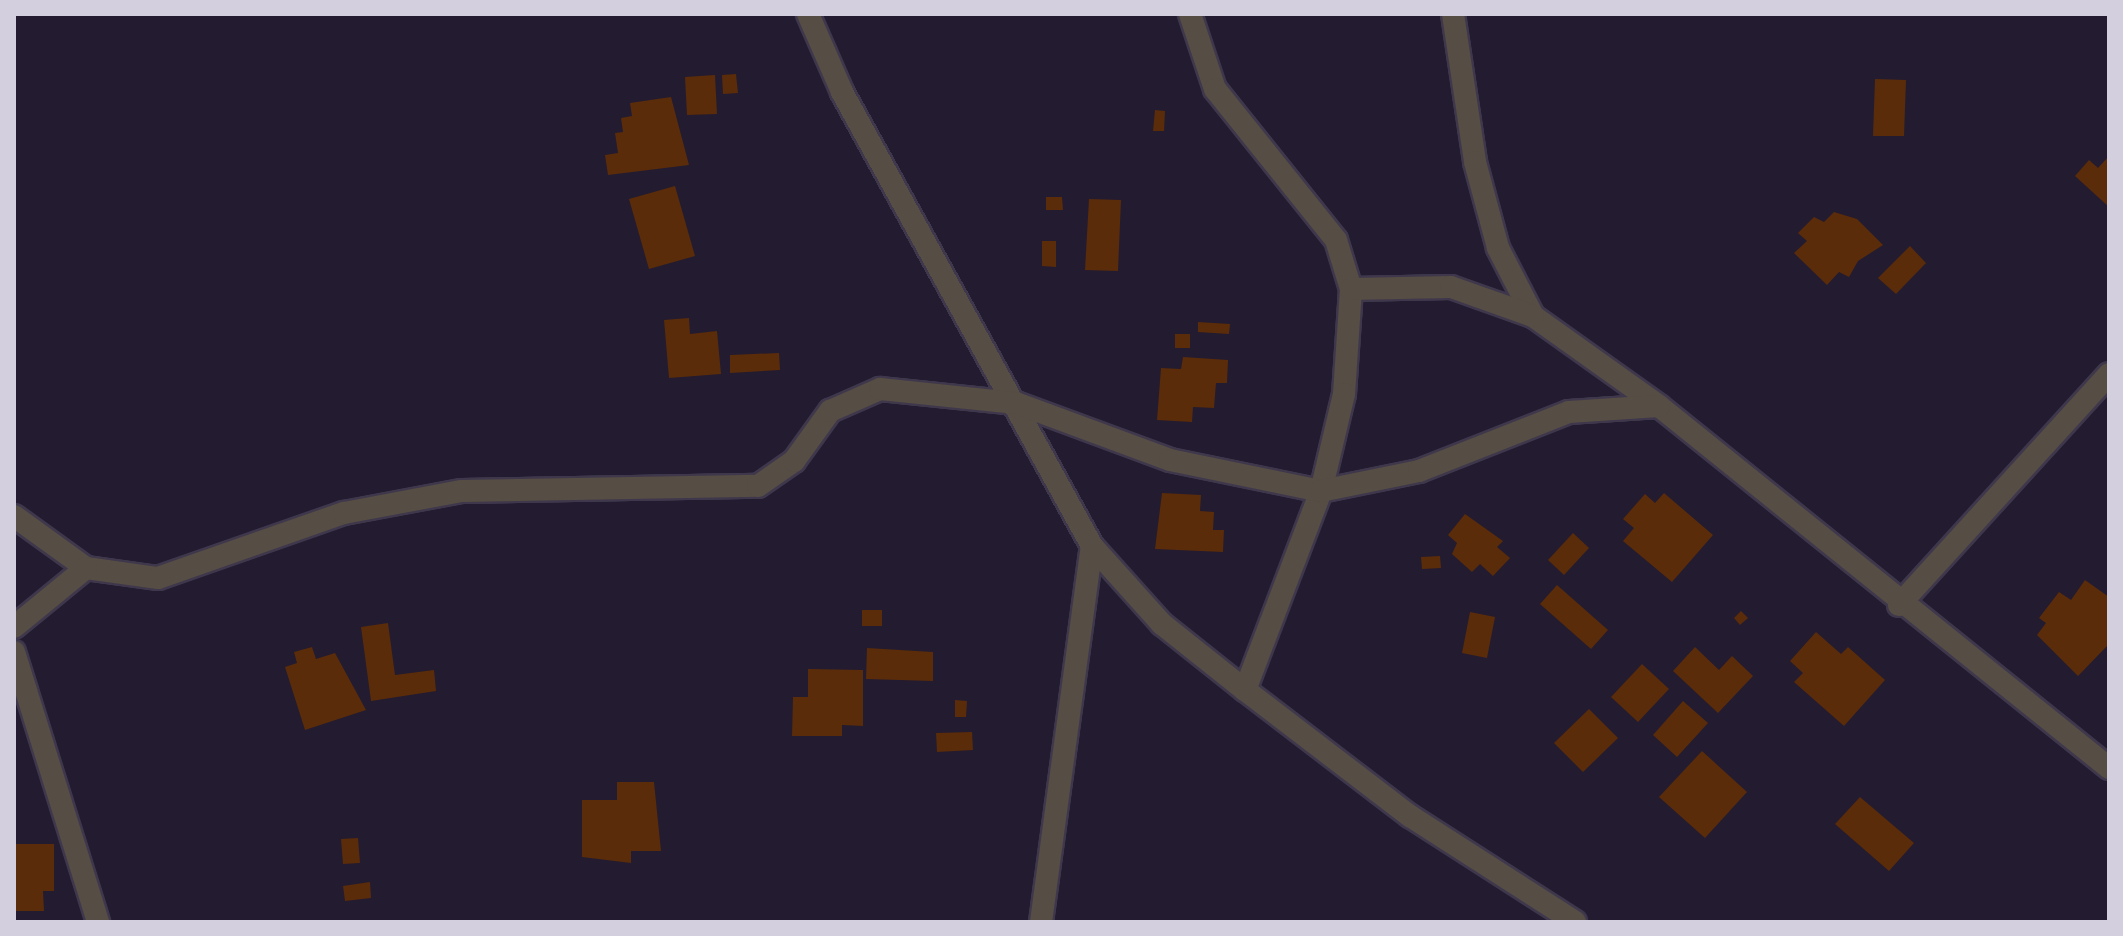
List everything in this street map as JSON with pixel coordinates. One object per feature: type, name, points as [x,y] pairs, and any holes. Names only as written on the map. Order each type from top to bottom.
[{"type":"street","points":[[808,14],[857,120],[1016,403],[1092,546],[1162,624],[1245,690],[1410,816],[1575,922]]},
{"type":"street","points":[[1190,14],[1215,89],[1336,240],[1351,289],[1344,394],[1321,491],[1245,690]]},
{"type":"street","points":[[1453,14],[1475,162],[1498,248],[1533,316]]},
{"type":"street","points":[[1351,289],[1451,287],[1533,316],[1659,406],[1899,605],[2109,768]]},
{"type":"street","points":[[1899,605],[2109,374]]},
{"type":"street","points":[[14,516],[86,568],[158,578],[344,513],[462,491],[758,486],[778,476],[830,411],[859,393],[903,390],[1016,403],[1170,460],[1321,491],[1419,471],[1569,412],[1659,406]]},
{"type":"street","points":[[1041,922],[1092,546]]},
{"type":"street","points":[[14,627],[86,568]]},
{"type":"street","points":[[14,652],[98,922]]},
{"type":"building","points":[[736,74],[738,93],[723,94],[722,75]]},
{"type":"building","points":[[715,75],[717,114],[687,115],[685,77]]},
{"type":"building","points":[[1875,79],[1906,80],[1904,136],[1873,136]]},
{"type":"building","points":[[671,97],[689,165],[608,175],[605,155],[618,153],[615,133],[623,132],[621,118],[632,116],[630,103]]},
{"type":"building","points":[[1155,110],[1165,111],[1164,131],[1153,131]]},
{"type":"building","points":[[2109,156],[2109,207],[2075,176],[2089,160],[2098,168]]},
{"type":"building","points":[[675,186],[695,256],[649,269],[629,199]]},
{"type":"building","points":[[1046,197],[1062,197],[1063,210],[1046,210]]},
{"type":"building","points":[[1089,199],[1121,200],[1118,271],[1085,270]]},
{"type":"building","points":[[1834,212],[1857,219],[1883,245],[1858,261],[1849,277],[1839,272],[1827,285],[1794,253],[1807,241],[1798,233],[1814,217],[1824,222]]},
{"type":"building","points":[[1042,241],[1056,241],[1056,267],[1042,266]]},
{"type":"building","points":[[1910,246],[1926,263],[1896,294],[1878,278]]},
{"type":"building","points":[[689,318],[690,334],[717,331],[721,374],[669,378],[664,320]]},
{"type":"building","points":[[1198,322],[1230,324],[1229,334],[1198,332]]},
{"type":"building","points":[[1175,334],[1190,334],[1190,348],[1175,348]]},
{"type":"building","points":[[779,353],[780,370],[730,373],[730,355]]},
{"type":"building","points":[[1183,357],[1228,360],[1227,383],[1216,383],[1214,408],[1193,407],[1192,422],[1157,420],[1161,368],[1181,369]]},
{"type":"building","points":[[1162,493],[1201,495],[1200,511],[1214,512],[1213,530],[1224,530],[1223,552],[1155,549]]},
{"type":"building","points":[[1664,493],[1713,535],[1672,582],[1623,541],[1634,528],[1623,519],[1645,494],[1655,503]]},
{"type":"building","points":[[1465,514],[1503,541],[1497,547],[1510,558],[1493,576],[1480,564],[1472,572],[1452,554],[1457,543],[1448,535]]},
{"type":"building","points":[[1573,533],[1589,548],[1564,575],[1548,560]]},
{"type":"building","points":[[1440,556],[1441,568],[1422,569],[1421,557]]},
{"type":"building","points":[[2085,580],[2109,597],[2109,644],[2078,676],[2037,635],[2046,623],[2039,618],[2059,592],[2071,600]]},
{"type":"building","points":[[1557,585],[1608,630],[1591,649],[1540,604]]},
{"type":"building","points":[[862,610],[882,610],[882,626],[862,626]]},
{"type":"building","points":[[1741,611],[1748,618],[1740,625],[1734,618]]},
{"type":"building","points":[[1470,612],[1495,617],[1487,658],[1462,653]]},
{"type":"building","points":[[388,623],[395,675],[434,670],[436,691],[371,701],[361,627]]},
{"type":"building","points":[[1816,632],[1841,654],[1848,647],[1885,680],[1844,726],[1794,682],[1803,673],[1790,661]]},
{"type":"building","points":[[312,647],[316,659],[335,653],[366,710],[305,730],[285,667],[297,663],[294,652]]},
{"type":"building","points":[[1695,647],[1719,670],[1732,656],[1753,676],[1718,713],[1673,671]]},
{"type":"building","points":[[867,648],[933,652],[933,681],[866,679]]},
{"type":"building","points":[[1642,664],[1669,689],[1638,722],[1611,697]]},
{"type":"building","points":[[808,669],[863,670],[863,726],[842,725],[842,736],[792,736],[793,697],[808,697]]},
{"type":"building","points":[[955,700],[967,701],[966,717],[955,717]]},
{"type":"building","points":[[1683,701],[1708,723],[1677,757],[1653,735]]},
{"type":"building","points":[[1589,709],[1618,738],[1583,772],[1554,743]]},
{"type":"building","points":[[972,732],[973,750],[937,752],[936,733]]},
{"type":"building","points":[[1702,751],[1747,792],[1705,838],[1659,797]]},
{"type":"building","points":[[617,782],[654,782],[661,851],[631,851],[631,863],[582,857],[582,800],[617,800]]},
{"type":"building","points":[[1860,797],[1914,843],[1889,871],[1835,824]]},
{"type":"building","points":[[358,838],[360,863],[343,864],[341,839]]},
{"type":"building","points":[[14,844],[54,844],[54,891],[43,891],[44,911],[14,911]]},
{"type":"building","points":[[370,882],[371,898],[345,901],[343,886]]}]
